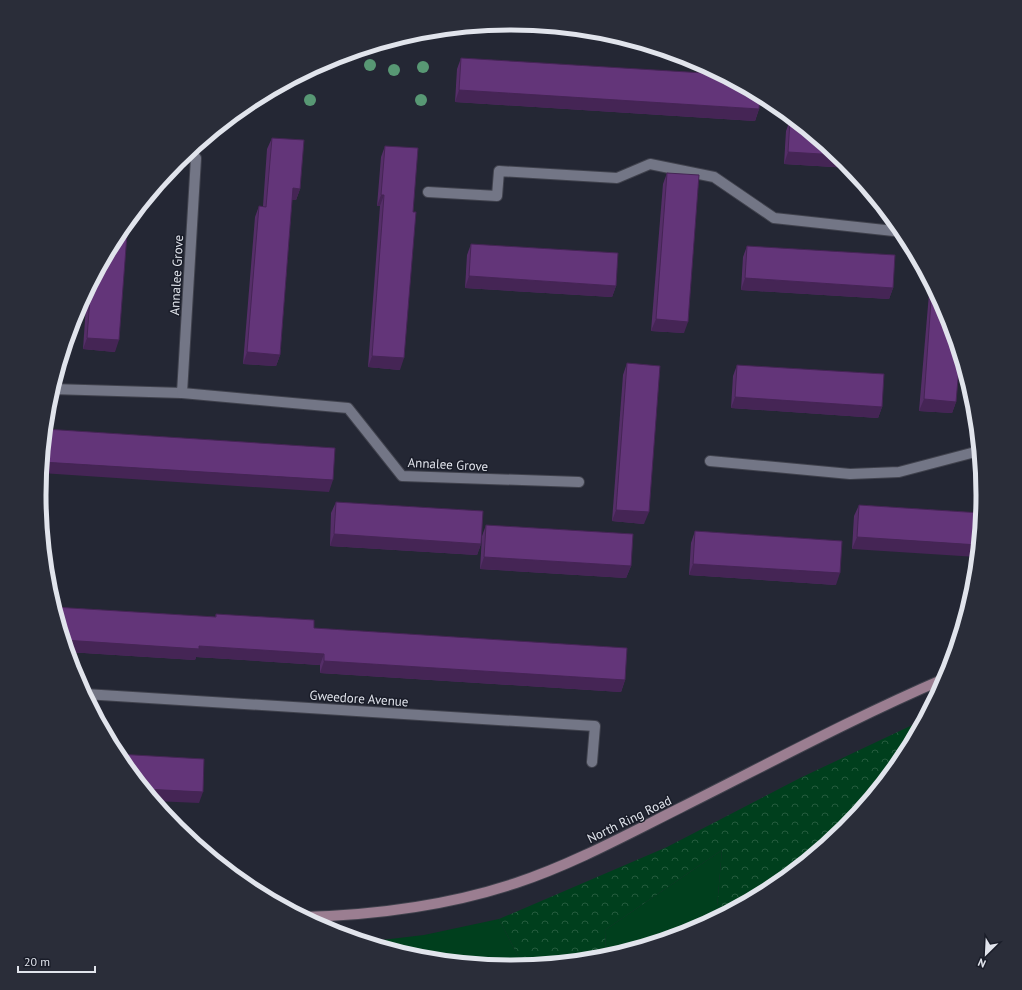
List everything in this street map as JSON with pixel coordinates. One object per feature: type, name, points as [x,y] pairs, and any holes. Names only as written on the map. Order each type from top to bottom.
[{"type":"main road","name":"North Ring Road","points":[[314,916],[377,912],[428,905],[516,883],[606,845],[825,734],[937,682]]},
{"type":"street","name":"Annalee Grove","points":[[182,393],[196,158]]},
{"type":"street","points":[[428,192],[497,196],[499,171],[617,178],[650,164],[714,177],[774,218],[894,231]]},
{"type":"street","name":"Annalee Grove","points":[[59,389],[182,393],[348,408],[402,476],[579,482]]},
{"type":"street","points":[[710,462],[850,474],[899,472],[974,452]]},
{"type":"street","name":"Gweedore Avenue","points":[[91,694],[595,726],[592,762]]},
{"type":"green space","points":[[917,723],[898,753],[878,781],[875,782],[826,838],[796,863],[743,898],[717,912],[722,850],[605,930],[606,950],[572,956],[520,960],[499,919],[667,847],[800,778]]},
{"type":"green space","points":[[878,781],[861,802],[826,838],[875,782]]},
{"type":"green space","points":[[722,850],[717,912],[689,925],[660,935],[606,950],[605,930]]},
{"type":"green space","points":[[796,863],[778,876],[779,873]]},
{"type":"green space","points":[[499,919],[520,960],[481,959],[450,956],[420,951],[379,940],[424,935]]},
{"type":"building","points":[[461,58],[707,73],[744,92],[760,102],[759,109],[459,90]]},
{"type":"building","points":[[790,123],[828,154],[788,152]]},
{"type":"building","points":[[272,138],[304,140],[300,189],[293,188],[280,355],[247,352],[259,206],[266,207]]},
{"type":"building","points":[[385,146],[418,148],[413,212],[416,212],[404,358],[372,356],[384,195],[381,195]]},
{"type":"building","points":[[667,173],[699,175],[688,322],[656,319]]},
{"type":"building","points":[[127,233],[119,340],[87,338],[90,298],[108,262]]},
{"type":"building","points":[[471,244],[618,253],[616,286],[469,276]]},
{"type":"building","points":[[747,246],[895,255],[893,288],[745,278]]},
{"type":"building","points":[[931,296],[941,317],[959,371],[956,402],[924,399]]},
{"type":"building","points":[[627,363],[660,366],[649,512],[616,510]]},
{"type":"building","points":[[737,365],[884,374],[882,407],[735,397]]},
{"type":"building","points":[[51,429],[335,448],[333,480],[47,462]]},
{"type":"building","points":[[336,502],[483,511],[481,544],[334,534]]},
{"type":"building","points":[[859,505],[975,513],[973,545],[857,537]]},
{"type":"building","points":[[486,525],[633,534],[631,566],[484,557]]},
{"type":"building","points":[[695,531],[842,541],[840,573],[693,564]]},
{"type":"building","points":[[60,607],[216,617],[216,614],[314,620],[314,628],[627,648],[625,680],[324,661],[324,654],[199,646],[199,649],[70,640]]},
{"type":"building","points":[[125,754],[204,759],[203,792],[151,789]]}]
